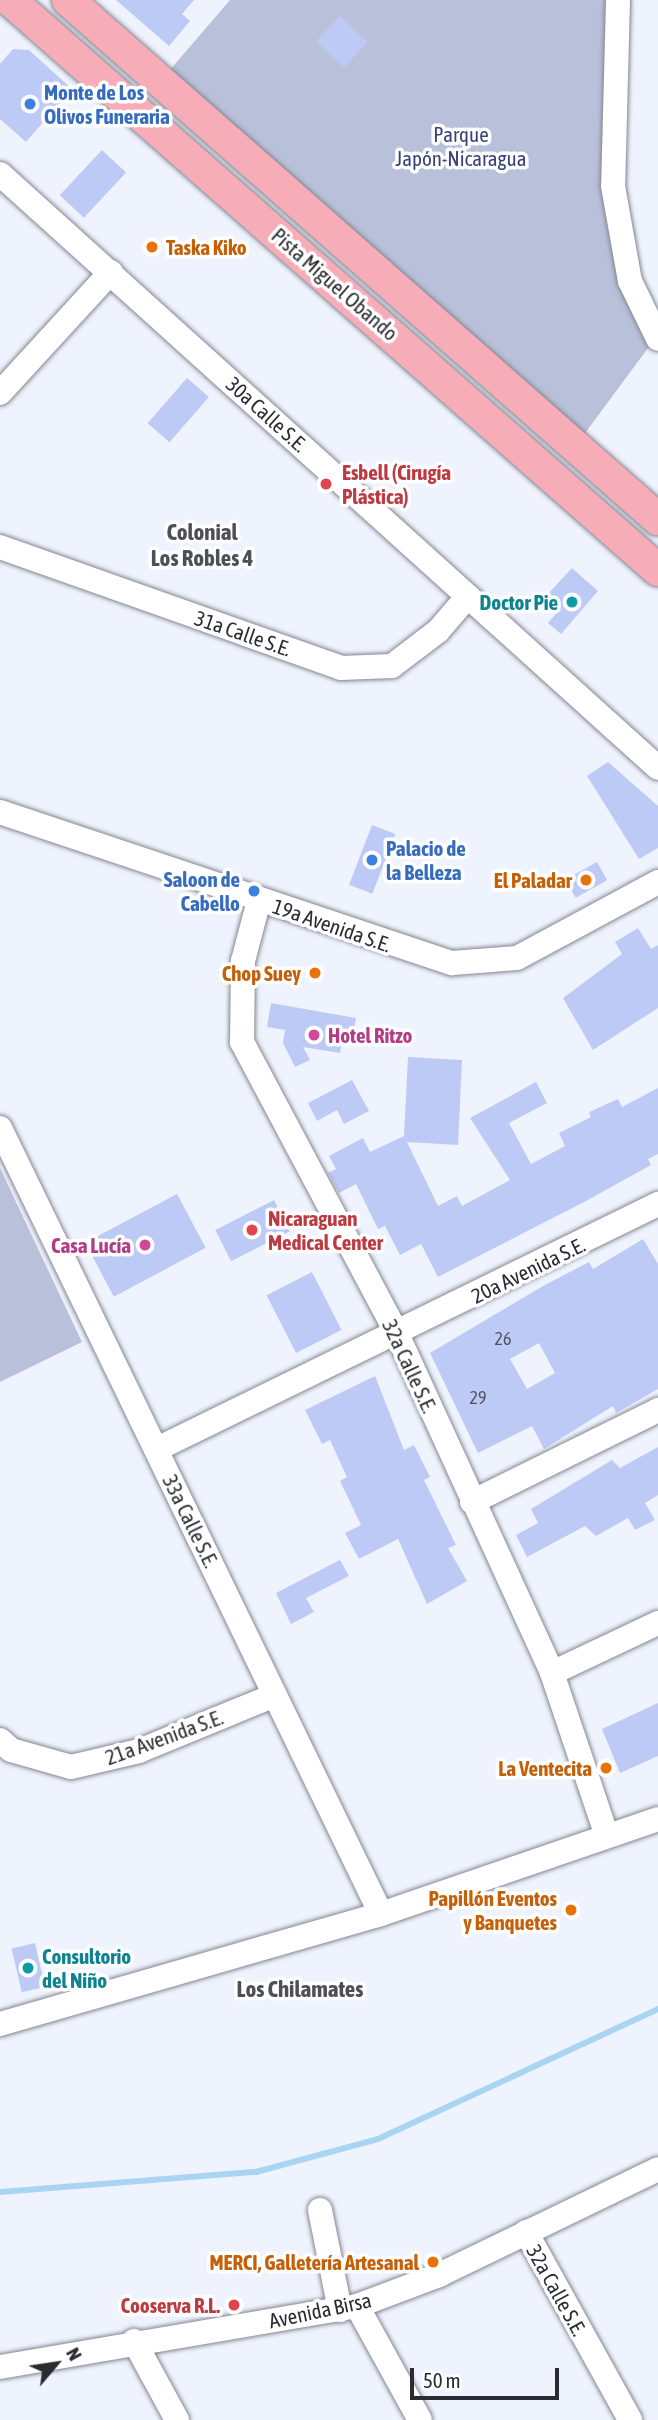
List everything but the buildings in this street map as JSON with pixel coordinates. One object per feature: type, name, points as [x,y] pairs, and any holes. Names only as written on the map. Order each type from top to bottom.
[{"type":"main road","name":"Pista Miguel Obando","points":[[8,0],[658,570]]},
{"type":"main road","name":"Pista Miguel Obando","points":[[68,0],[658,519]]},
{"type":"street","points":[[0,8],[8,0]]},
{"type":"street","points":[[618,0],[613,186],[630,281],[658,339]]},
{"type":"street","name":"30a Calle S.E.","points":[[0,174],[658,768]]},
{"type":"street","points":[[0,393],[111,272]]},
{"type":"street","name":"31a Calle S.E.","points":[[0,547],[341,668],[392,666],[438,631],[468,596]]},
{"type":"street","name":"19a Avenida S.E.","points":[[0,812],[452,963],[528,954],[658,882]]},
{"type":"street","name":"32a Calle S.E.","points":[[259,900],[243,961],[242,1042],[397,1334],[471,1502],[552,1673],[607,1836]]},
{"type":"street","name":"33a Calle S.E.","points":[[0,1128],[381,1914]]},
{"type":"street","name":"20a Avenida S.E.","points":[[157,1449],[397,1334],[658,1204]]},
{"type":"street","points":[[471,1502],[658,1410]]},
{"type":"street","points":[[552,1673],[658,1623]]},
{"type":"street","name":"21a Avenida S.E.","points":[[5,1745],[71,1767],[139,1751],[275,1695]]},
{"type":"street","points":[[0,2024],[381,1914],[658,1819]]},
{"type":"street","name":"Avenida Birsa","points":[[0,2367],[134,2341],[349,2308],[526,2232],[658,2169]]},
{"type":"street","points":[[320,2210],[349,2308],[420,2420]]},
{"type":"street","name":"32a Calle S.E.","points":[[526,2232],[630,2420]]},
{"type":"street","points":[[134,2341],[177,2420]]},
{"type":"green space","name":"Parque Japón-Nicaragua","points":[[230,0],[610,0],[606,189],[651,344],[577,444],[163,78]]},
{"type":"green space","points":[[0,1168],[82,1342],[0,1382]]},
{"type":"waterway","points":[[0,2192],[256,2172],[378,2139],[658,2009]]},
{"type":"place","name":"Monte de Los Olivos Funeraria","points":[[30,104]]},
{"type":"place","name":"Taska Kiko","points":[[152,247]]},
{"type":"place","name":"Esbell (Cirugía Plástica)","points":[[326,484]]},
{"type":"place","name":"Doctor Pie","points":[[572,602]]},
{"type":"place","name":"Palacio de la Belleza","points":[[372,860]]},
{"type":"place","name":"El Paladar","points":[[586,880]]},
{"type":"place","name":"Saloon de Cabello","points":[[254,891]]},
{"type":"place","name":"Chop Suey","points":[[315,973]]},
{"type":"place","name":"Hotel Ritzo","points":[[314,1035]]},
{"type":"place","name":"Nicaraguan Medical Center","points":[[252,1230]]},
{"type":"place","name":"Casa Lucía","points":[[145,1245]]},
{"type":"place","name":"La Ventecita","points":[[606,1768]]},
{"type":"place","name":"Papillón Eventos y Banquetes","points":[[571,1910]]},
{"type":"place","name":"Consultorio del Niño","points":[[28,1968]]},
{"type":"place","name":"MERCI, Galletería Artesanal","points":[[433,2262]]},
{"type":"place","name":"Cooserva R.L.","points":[[234,2305]]},
{"type":"district","name":"Colonial Los Robles 4","points":[[202,545]]},
{"type":"district","name":"Los Chilamates","points":[[300,1989]]}]
